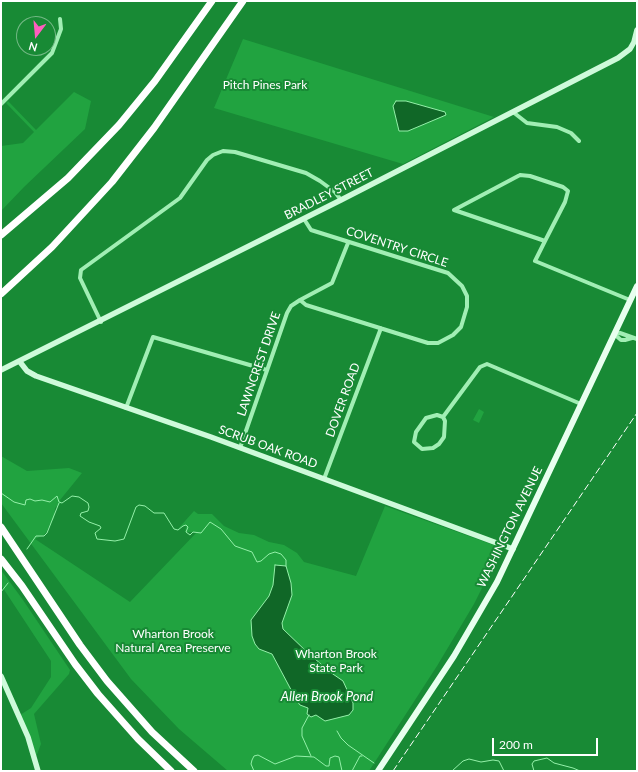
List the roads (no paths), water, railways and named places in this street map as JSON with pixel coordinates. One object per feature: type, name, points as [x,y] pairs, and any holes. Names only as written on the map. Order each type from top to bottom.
[{"type":"highway","points":[[1,235],[68,178],[119,125],[155,81],[212,1]]},
{"type":"highway","points":[[1,294],[68,231],[120,172],[164,115],[243,1]]},
{"type":"highway","points":[[1,527],[80,645],[106,681],[152,732],[194,771]]},
{"type":"highway","points":[[1,559],[22,586],[75,664],[98,694],[130,731],[171,771]]},
{"type":"main road","name":"WASHINGTON AVENUE","points":[[379,769],[466,636],[513,549],[637,286]]},
{"type":"street","points":[[1,104],[52,53],[61,29],[60,20]]},
{"type":"street","name":"BRADLEY STREET","points":[[1,370],[101,322],[624,54],[634,42],[637,32]]},
{"type":"street","points":[[513,112],[528,123],[557,127],[571,133],[579,141]]},
{"type":"street","points":[[101,322],[80,278],[81,270],[180,198],[207,160],[213,155],[223,151],[235,152],[306,173],[335,192],[341,200]]},
{"type":"street","points":[[545,241],[454,210],[520,175],[536,178],[563,187],[568,191],[565,202],[535,261],[630,300]]},
{"type":"street","name":"COVENTRY CIRCLE","points":[[300,300],[306,305],[428,343],[438,343],[447,340],[461,327],[467,307],[467,296],[462,286],[448,273],[348,243],[311,230],[304,219]]},
{"type":"street","name":"LAWNCREST DRIVE","points":[[240,448],[287,313],[291,306],[300,300],[332,284],[348,243]]},
{"type":"street","name":"DOVER ROAD","points":[[324,479],[381,328]]},
{"type":"street","points":[[614,334],[620,333],[637,339]]},
{"type":"street","points":[[126,408],[152,337],[267,370]]},
{"type":"street","name":"SCRUB OAK ROAD","points":[[20,362],[27,371],[34,376],[240,448],[513,549]]},
{"type":"street","points":[[443,417],[480,367],[487,364],[581,404]]},
{"type":"street","points":[[437,415],[443,417],[446,430],[444,437],[439,444],[429,450],[418,447],[414,439],[419,425],[430,416],[437,415]]},
{"type":"street","points":[[2,679],[28,737],[38,771]]},
{"type":"water","points":[[396,101],[406,101],[445,112],[446,115],[408,131],[399,131],[393,106]]},
{"type":"water","name":"Allen Brook Pond","points":[[275,565],[286,566],[291,583],[292,595],[282,623],[283,629],[308,653],[313,653],[314,658],[343,681],[353,703],[353,710],[349,715],[325,721],[316,715],[311,717],[307,714],[308,708],[300,705],[297,701],[272,654],[259,649],[255,644],[252,636],[251,620],[269,596],[273,585]]},
{"type":"waterway","points":[[1,493],[14,502],[25,505],[26,500],[30,499],[35,501],[42,500],[50,502],[57,496],[59,502],[62,503],[72,496],[79,497],[88,503],[89,507],[88,511],[81,513],[80,516],[89,522],[100,526],[101,528],[95,533],[97,539],[115,541],[124,539],[136,507],[139,505],[145,506],[154,513],[164,513],[174,529],[178,530],[186,525],[188,527],[186,532],[190,535],[193,532],[201,533],[210,522],[221,529],[235,546],[252,552],[257,562],[275,552],[281,554],[286,560],[286,566]]},
{"type":"waterway","points":[[27,549],[36,536],[44,536],[47,533],[59,503]]},
{"type":"waterway","points":[[1,592],[8,583]]},
{"type":"waterway","points":[[309,715],[302,728],[302,736],[311,756]]},
{"type":"waterway","points":[[337,731],[348,745],[374,763]]},
{"type":"waterway","points":[[254,771],[251,764],[254,756],[258,755],[275,764],[296,756],[314,757],[326,766],[329,766],[330,758],[335,756],[339,757],[342,771]]},
{"type":"waterway","points":[[352,771],[360,756],[362,756]]},
{"type":"waterway","points":[[534,771],[532,764],[534,761],[547,758],[554,763],[580,771]]},
{"type":"waterway","points":[[452,771],[463,761],[469,759],[481,762],[493,760],[499,761],[504,771]]},
{"type":"railway","points":[[393,771],[637,413]]},
{"type":"park label","name":"Pitch Pines Park","points":[[265,85]]},
{"type":"park label","name":"Wharton Brook Natural Area Preserve","points":[[173,641]]},
{"type":"park label","name":"Wharton Brook State Park","points":[[336,661]]}]
